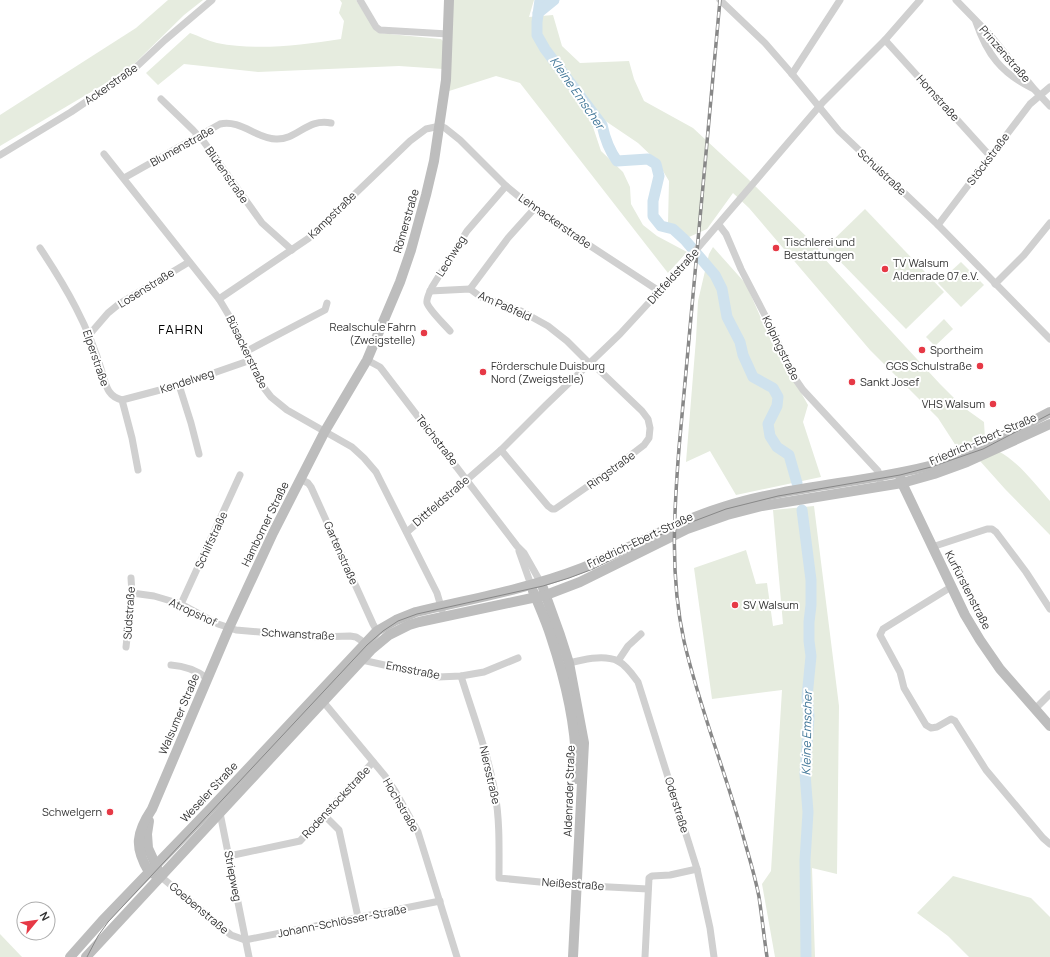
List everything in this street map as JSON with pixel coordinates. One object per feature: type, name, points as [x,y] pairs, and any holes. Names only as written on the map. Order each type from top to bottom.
[{"type":"main road","name":"Römerstraße","points":[[325,431],[367,360],[400,282],[411,250],[426,195],[440,126],[446,80],[449,0]]},
{"type":"main road","name":"Friedrich-Ebert-Straße","points":[[359,656],[400,630],[419,622],[546,595],[580,582],[687,529],[727,515],[779,502],[874,487],[900,478],[938,463],[964,455],[989,444],[1050,412]]},
{"type":"main road","name":"Friedrich-Ebert-Straße","points":[[365,643],[377,631],[406,615],[536,584],[582,568],[683,521],[724,507],[777,493],[866,478],[880,476],[900,478],[934,474],[967,462],[1050,424]]},
{"type":"main road","name":"Hamborner Straße","points":[[229,628],[273,533],[325,431]]},
{"type":"main road","name":"Kurfürstenstraße","points":[[900,478],[951,587],[984,646],[1000,669],[1050,726]]},
{"type":"main road","name":"Aldenrader Straße","points":[[536,584],[546,595],[560,635],[575,745],[576,773],[573,957]]},
{"type":"main road","name":"Aldenrader Straße","points":[[536,584],[535,597],[550,636],[564,664]]},
{"type":"main road","name":"Walsumer Straße","points":[[149,872],[143,862],[139,850],[139,833],[144,821],[152,809],[229,628]]},
{"type":"main road","name":"Weseler Straße","points":[[92,955],[160,876],[220,813],[359,656],[365,643]]},
{"type":"main road","name":"Weseler Straße","points":[[70,957],[211,808],[321,698]]},
{"type":"main road","name":"Walsumer Straße","points":[[152,809],[147,834],[148,848],[160,876]]},
{"type":"main road","points":[[149,872],[160,876]]},
{"type":"main road","name":"Aldenrader Straße","points":[[566,957],[574,885]]},
{"type":"main road","points":[[83,942],[92,955]]},
{"type":"street","name":"Ackerstraße","points":[[0,155],[70,112],[133,70],[165,40],[212,0]]},
{"type":"street","points":[[360,0],[376,27],[380,30],[448,34]]},
{"type":"street","name":"Schulstraße","points":[[720,0],[765,43],[839,131],[938,225],[1050,339]]},
{"type":"street","points":[[792,74],[840,0]]},
{"type":"street","name":"Dittfeldstraße","points":[[407,532],[501,450],[620,334],[719,225],[819,106],[885,40],[920,0]]},
{"type":"street","name":"Prinzenstraße","points":[[956,0],[990,35],[1034,89],[1050,106]]},
{"type":"street","name":"Prinzenstraße","points":[[975,20],[981,37],[991,55],[1018,81],[1034,89]]},
{"type":"street","name":"Hornstraße","points":[[885,40],[990,156]]},
{"type":"street","name":"Stöckstraße","points":[[938,225],[1030,104],[1050,87]]},
{"type":"street","name":"Blütenstraße","points":[[161,99],[199,136],[262,223],[292,250]]},
{"type":"street","name":"Blumenstraße","points":[[124,178],[220,124],[230,123],[276,140],[291,136],[316,123],[323,121],[331,123]]},
{"type":"street","name":"Lehnackerstraße","points":[[440,126],[460,140],[506,186],[534,209],[659,291]]},
{"type":"street","name":"Kampstraße","points":[[219,299],[309,238],[410,141],[426,129],[440,126]]},
{"type":"street","name":"Büsackerstraße","points":[[104,154],[219,299],[231,318],[261,384],[271,397],[287,410],[352,447],[376,472],[437,592],[444,616]]},
{"type":"street","name":"Lechweg","points":[[430,291],[467,231],[506,186]]},
{"type":"street","points":[[470,289],[508,238],[534,209]]},
{"type":"street","points":[[995,284],[1024,255],[1050,223]]},
{"type":"street","name":"Kolpingstraße","points":[[719,225],[726,234],[740,269],[770,325],[794,377],[803,390],[878,471],[880,476]]},
{"type":"street","name":"Elperstraße","points":[[40,248],[69,294],[90,335],[108,391],[115,398],[122,400]]},
{"type":"street","name":"Losenstraße","points":[[90,335],[108,313],[119,304],[189,262]]},
{"type":"street","name":"Am Paßfeld","points":[[430,291],[470,289],[481,297],[521,311],[548,326],[567,341],[590,363]]},
{"type":"street","points":[[430,291],[427,297],[427,303],[450,331]]},
{"type":"street","points":[[247,351],[290,330],[325,310],[327,303]]},
{"type":"street","name":"Kendelweg","points":[[122,400],[179,386],[251,360]]},
{"type":"street","name":"Teichstraße","points":[[367,360],[380,367],[467,479],[517,546],[536,584]]},
{"type":"street","name":"Ringstraße","points":[[501,450],[548,506],[555,509],[644,445],[649,438],[650,428],[648,419],[625,394],[590,363]]},
{"type":"street","points":[[179,386],[192,423],[199,454]]},
{"type":"street","points":[[122,400],[132,438],[138,470]]},
{"type":"street","points":[[864,457],[870,469],[866,478]]},
{"type":"street","name":"Schilfstraße","points":[[181,604],[240,475]]},
{"type":"street","points":[[874,487],[879,481],[880,476]]},
{"type":"street","name":"Gartenstraße","points":[[300,479],[308,483],[311,487],[377,631]]},
{"type":"street","points":[[932,547],[987,529],[992,529],[996,532],[1026,572],[1050,609]]},
{"type":"street","name":"Südstraße","points":[[126,647],[132,593],[131,578]]},
{"type":"street","points":[[951,587],[883,629],[880,635],[900,672],[904,688],[926,725],[931,728],[937,727],[951,719],[955,721],[986,770],[1043,838],[1050,844]]},
{"type":"street","name":"Atropshof","points":[[132,593],[154,596],[181,604],[218,624],[229,628]]},
{"type":"street","name":"Schwanstraße","points":[[229,628],[236,630],[319,637],[350,636],[356,637],[365,643]]},
{"type":"street","points":[[564,664],[596,658],[606,658],[618,661],[628,646],[641,634]]},
{"type":"street","name":"Emsstraße","points":[[359,656],[438,677],[461,676],[484,672],[518,658]]},
{"type":"street","name":"Oderstraße","points":[[618,661],[638,682],[697,869],[710,928],[714,957]]},
{"type":"street","points":[[171,665],[182,666],[196,671],[207,678]]},
{"type":"street","name":"Niersstraße","points":[[461,676],[490,765],[496,794],[499,878]]},
{"type":"street","points":[[1035,709],[1050,694]]},
{"type":"street","name":"Hochstraße","points":[[321,698],[395,791],[418,832],[458,957]]},
{"type":"street","name":"Rodenstockstraße","points":[[229,856],[300,841],[373,762]]},
{"type":"street","name":"Striepweg","points":[[220,813],[245,940]]},
{"type":"street","points":[[324,815],[339,830],[358,918]]},
{"type":"street","points":[[645,957],[649,878],[652,876],[670,875],[697,869]]},
{"type":"street","name":"Goebenstraße","points":[[160,876],[231,935],[245,940]]},
{"type":"street","name":"Neißestraße","points":[[499,878],[574,885],[648,889]]},
{"type":"street","name":"Johann-Schlösser-Straße","points":[[245,940],[440,901]]},
{"type":"street","points":[[245,940],[249,957]]},
{"type":"shaded area","points":[[168,0],[203,0],[184,15],[128,70],[0,146],[0,115],[136,28]]},
{"type":"shaded area","points":[[340,0],[356,0],[373,27],[379,33],[441,39],[444,42],[443,69],[399,66],[258,72],[184,64],[158,85],[146,73],[190,33],[217,43],[248,47],[295,45],[341,39],[344,21],[339,13],[342,3]]},
{"type":"shaded area","points":[[452,0],[534,0],[529,17],[553,15],[562,46],[580,63],[629,61],[634,79],[644,101],[693,128],[747,178],[818,248],[821,255],[940,384],[963,407],[984,422],[985,439],[958,449],[938,418],[870,350],[749,208],[733,193],[707,229],[689,237],[668,223],[669,181],[657,161],[638,143],[604,120],[593,127],[601,151],[623,172],[630,187],[631,204],[643,225],[657,236],[687,252],[668,273],[520,83],[496,76],[446,92]]},
{"type":"shaded area","name":"TV Walsum Aldenrade 07 e.V.","points":[[865,209],[944,292],[906,329],[826,247]]},
{"type":"shaded area","points":[[713,247],[746,284],[768,334],[808,405],[803,422],[821,477],[736,495],[710,451],[686,462],[698,301],[709,254]]},
{"type":"shaded area","points":[[961,262],[984,285],[961,307],[938,283]]},
{"type":"shaded area","points":[[944,319],[953,329],[935,346],[926,337]]},
{"type":"shaded area","points":[[998,451],[1020,467],[1050,501],[1050,535],[980,461]]},
{"type":"shaded area","points":[[814,506],[839,706],[837,874],[812,868],[815,957],[775,957],[762,884],[771,871],[782,690],[712,699],[694,568],[746,550],[756,584],[767,583],[773,626],[783,624],[773,510]]},
{"type":"shaded area","points":[[953,876],[1031,898],[1050,917],[1050,957],[969,957],[948,936],[917,913]]},
{"type":"shaded area","points":[[0,934],[22,957],[0,957]]},
{"type":"waterway","name":"Kleine Emscher","points":[[540,0],[537,35],[545,49],[602,125],[604,135],[617,161],[648,159],[656,164],[659,176],[653,201],[653,216],[661,226],[673,229],[685,240],[715,275],[722,289],[727,317],[740,342],[743,355],[753,377],[773,388],[778,397],[777,406],[768,424],[770,436],[777,447],[789,455],[797,483]]},
{"type":"waterway","name":"Kleine Emscher","points":[[538,13],[554,0]]},
{"type":"waterway","name":"Kleine Emscher","points":[[802,510],[811,580],[809,622],[811,656],[807,697],[809,716],[805,774],[808,812],[805,860],[806,957]]},
{"type":"tram line","points":[[87,957],[98,936],[108,922],[367,645],[383,631],[398,621],[417,614],[543,586],[569,578],[593,569],[668,531],[726,509],[778,496],[900,475],[931,467],[983,449],[1050,414]]},
{"type":"railway","points":[[720,0],[679,448],[674,544],[675,569],[684,641],[697,689],[735,808],[753,873],[759,897],[767,957]]},
{"type":"place","name":"Tischlerei und Bestattungen","points":[[776,248]]},
{"type":"place","name":"TV Walsum Aldenrade 07 e.V.","points":[[885,269]]},
{"type":"place","name":"Realschule Fahrn (Zweigstelle)","points":[[424,333]]},
{"type":"place","name":"Sportheim","points":[[922,350]]},
{"type":"place","name":"GGS Schulstraße","points":[[980,366]]},
{"type":"place","name":"Förderschule Duisburg Nord (Zweigstelle)","points":[[483,372]]},
{"type":"place","name":"Sankt Josef","points":[[852,382]]},
{"type":"place","name":"VHS Walsum","points":[[993,404]]},
{"type":"place","name":"SV Walsum","points":[[735,605]]},
{"type":"place","name":"Schwelgern","points":[[110,812]]},
{"type":"district","name":"FAHRN","points":[[181,329]]}]
